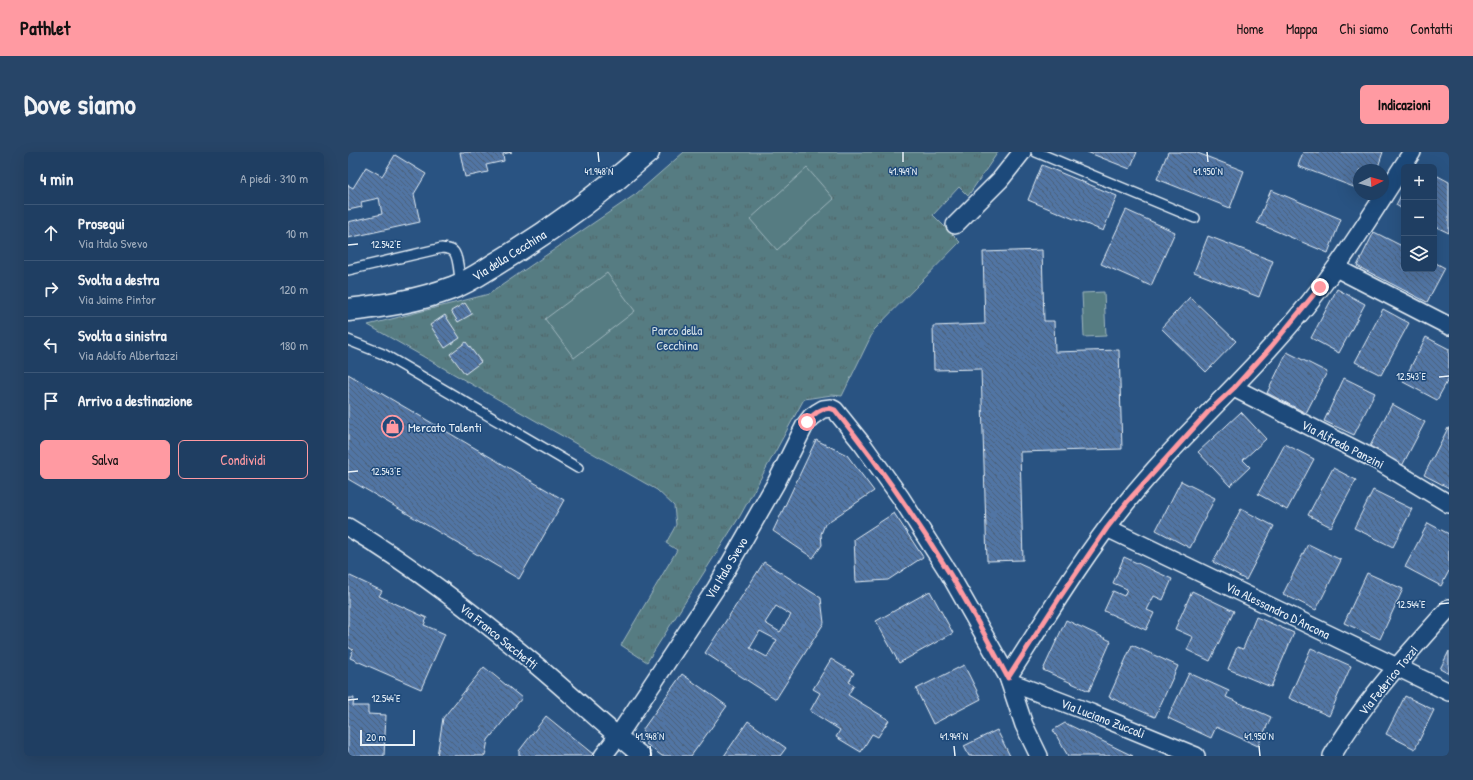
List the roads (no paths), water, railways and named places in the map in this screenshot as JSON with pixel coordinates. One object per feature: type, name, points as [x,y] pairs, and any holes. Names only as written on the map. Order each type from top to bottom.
[{"type":"street","name":"Via della Cecchina","points":[[348,310],[403,302],[436,294],[461,284],[509,256],[550,229],[619,177],[648,152]]},
{"type":"street","points":[[956,225],[1000,180],[1022,152]]},
{"type":"street","points":[[1039,756],[1024,725],[1009,680],[1060,597],[1107,528],[1128,501],[1202,418],[1234,388],[1270,348],[1336,268],[1412,152]]},
{"type":"street","points":[[1336,268],[1449,326]]},
{"type":"street","name":"Via Alfredo Panzini","points":[[1234,388],[1376,460],[1449,504]]},
{"type":"street","name":"Via Italo Svevo","points":[[603,756],[618,736],[716,588],[776,483],[805,425],[811,417],[823,409],[831,408],[835,410],[863,445],[909,511],[950,575],[1009,680]]},
{"type":"street","name":"Via Franco Sacchetti","points":[[348,527],[376,543],[430,580],[530,660],[642,756]]},
{"type":"street","name":"Via Alessandro D'Ancona","points":[[1107,528],[1449,692]]},
{"type":"street","name":"Via Federico Tozzi","points":[[1332,756],[1344,737],[1397,666],[1449,608]]},
{"type":"street","name":"Via Luciano Zuccoli","points":[[1009,680],[1196,756]]},
{"type":"lane","points":[[1036,152],[1195,218]]},
{"type":"lane","points":[[348,270],[442,248],[449,249],[454,252],[461,284]]},
{"type":"lane","points":[[348,340],[383,354],[578,468]]},
{"type":"place","name":"Mercato Talenti","points":[[393,427]]},
{"type":"park label","name":"Parco della Cecchina","points":[[677,338]]}]
